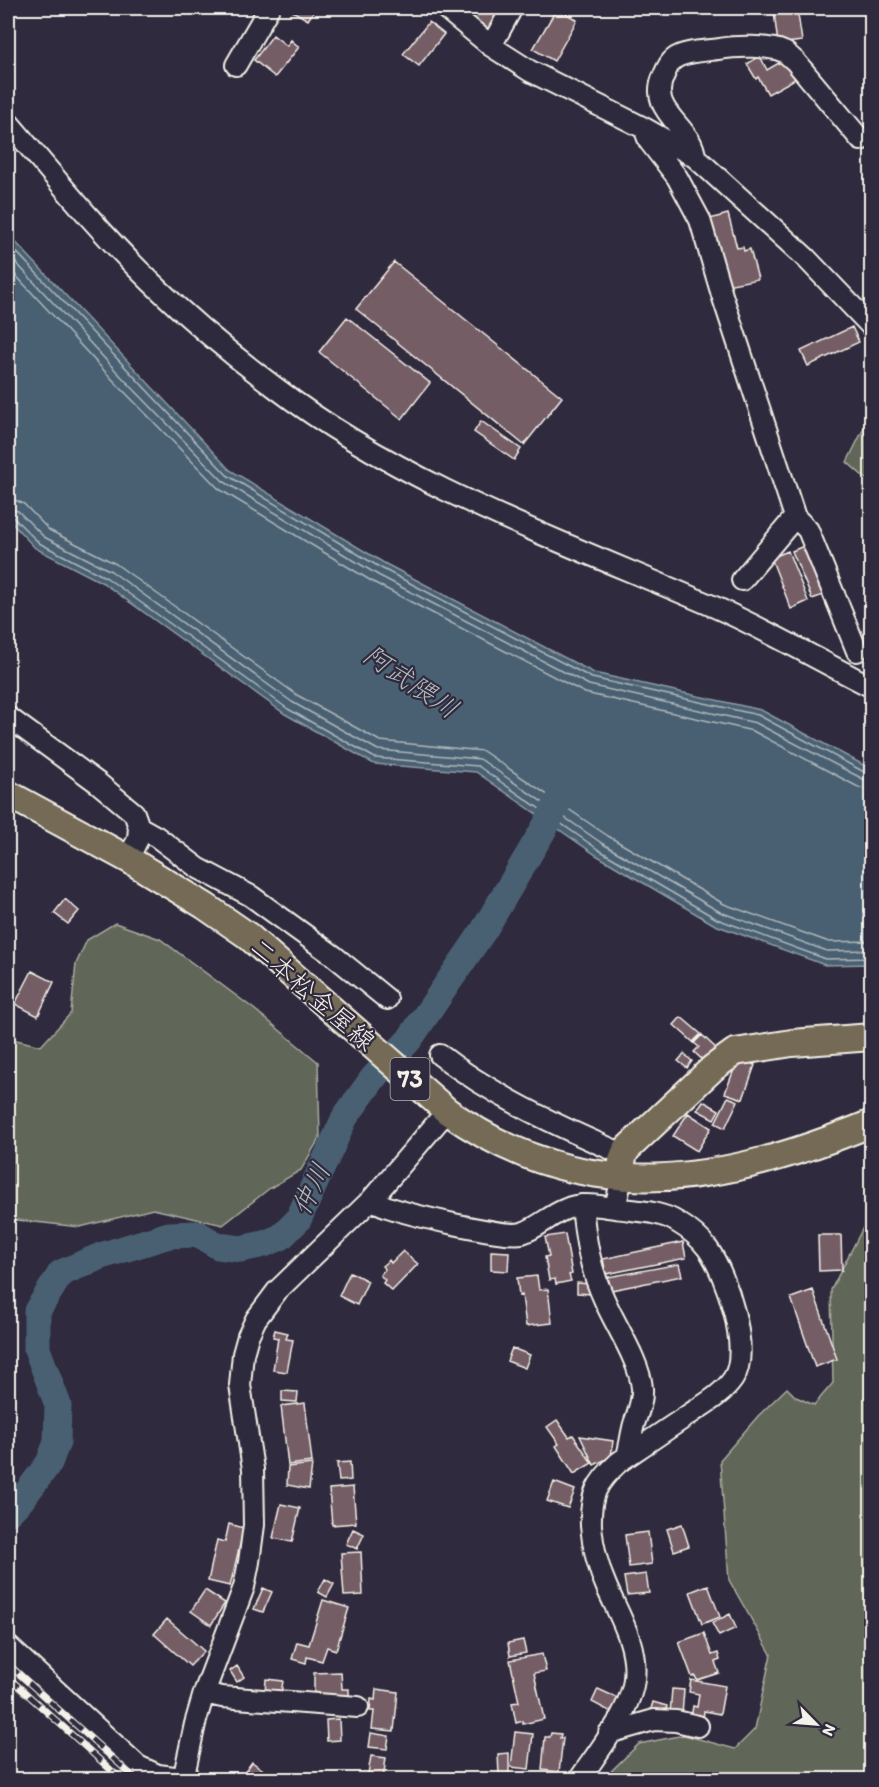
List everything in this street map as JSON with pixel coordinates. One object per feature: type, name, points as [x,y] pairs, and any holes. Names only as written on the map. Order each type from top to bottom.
[{"type":"main road","name":"二本松金屋線","points":[[8,794],[128,859],[205,906],[247,935],[447,1111],[473,1130],[503,1146],[587,1174],[622,1166],[676,1177],[732,1169],[827,1141],[872,1123]]},
{"type":"main road","points":[[622,1166],[713,1068],[735,1052],[792,1043],[872,1037]]},
{"type":"street","points":[[236,65],[269,8]]},
{"type":"street","points":[[445,8],[491,46],[530,71],[644,128],[694,157],[806,258],[872,327]]},
{"type":"street","points":[[491,46],[512,8]]},
{"type":"street","points":[[694,157],[692,145],[666,112],[661,99],[662,80],[674,58],[731,47],[783,52],[795,61],[861,140]]},
{"type":"street","points":[[8,122],[68,192],[151,282],[277,389],[326,422],[389,461],[432,483],[618,567],[719,609],[872,687]]},
{"type":"street","points":[[644,128],[649,141],[677,177],[700,220],[722,295],[795,517],[808,530],[857,651]]},
{"type":"street","points":[[742,580],[795,517]]},
{"type":"street","points":[[8,717],[134,813],[139,827],[138,839],[128,859]]},
{"type":"street","points":[[139,827],[157,837],[198,868],[251,896],[334,956],[387,999]]},
{"type":"street","points":[[440,1055],[461,1071],[499,1093],[594,1142],[622,1166],[615,1208]]},
{"type":"street","points":[[8,1646],[138,1766],[158,1775],[183,1779],[204,1693],[244,1587],[254,1525],[253,1469],[240,1385],[243,1354],[248,1336],[256,1319],[277,1291],[371,1200],[447,1111]]},
{"type":"street","points":[[371,1200],[386,1207],[495,1233],[519,1234],[532,1229],[566,1208],[582,1205],[660,1215],[675,1220],[691,1231],[708,1249],[726,1284],[737,1327],[740,1353],[736,1373],[723,1390],[619,1462],[600,1481],[595,1490],[591,1506],[592,1546],[607,1587],[627,1630],[635,1665],[635,1676],[630,1700],[579,1779]]},
{"type":"street","points":[[582,1205],[592,1270],[638,1369],[642,1386],[642,1400],[633,1426],[627,1456]]},
{"type":"street","points":[[204,1693],[222,1697],[358,1707]]},
{"type":"street","points":[[609,1734],[654,1720],[676,1721],[699,1726]]},
{"type":"green space","points":[[872,416],[871,483],[847,462]]},
{"type":"green space","points":[[115,923],[160,939],[254,1009],[318,1062],[320,1137],[301,1170],[270,1188],[223,1225],[153,1209],[80,1227],[8,1219],[8,1038],[41,1046],[71,1013],[76,964],[87,940]]},
{"type":"green space","points":[[871,1212],[871,1779],[602,1780],[639,1744],[684,1735],[735,1749],[755,1729],[771,1654],[729,1580],[720,1460],[758,1416],[787,1388],[796,1397],[814,1405],[833,1383],[831,1290]]},
{"type":"water","name":"阿武隈川","points":[[8,234],[230,470],[384,563],[594,673],[761,710],[871,769],[871,964],[825,965],[715,925],[596,855],[476,772],[374,764],[285,714],[103,583],[35,548],[8,519]]},
{"type":"building","points":[[287,8],[316,8],[308,20]]},
{"type":"building","points":[[480,8],[491,8],[500,14],[488,30],[472,18]]},
{"type":"building","points":[[557,8],[577,20],[554,61],[533,49]]},
{"type":"building","points":[[797,8],[802,41],[778,44],[774,12]]},
{"type":"building","points":[[429,22],[444,34],[419,66],[403,54]]},
{"type":"building","points":[[273,35],[287,46],[291,40],[299,47],[275,77],[254,60]]},
{"type":"building","points":[[760,56],[767,70],[784,60],[795,79],[768,94],[747,64]]},
{"type":"building","points":[[728,214],[737,248],[743,247],[744,251],[750,249],[758,279],[727,285],[710,219]]},
{"type":"building","points":[[394,262],[562,397],[524,445],[356,309]]},
{"type":"building","points":[[347,317],[430,383],[402,419],[319,352]]},
{"type":"building","points":[[852,327],[859,342],[808,366],[801,351]]},
{"type":"building","points":[[481,421],[521,449],[514,460],[474,432]]},
{"type":"building","points":[[806,545],[826,594],[812,599],[792,551]]},
{"type":"building","points":[[788,551],[808,601],[791,609],[771,558]]},
{"type":"building","points":[[65,899],[79,911],[68,924],[54,913]]},
{"type":"building","points":[[32,971],[54,982],[38,1016],[15,1004]]},
{"type":"building","points":[[681,1017],[701,1034],[693,1042],[674,1025]]},
{"type":"building","points":[[702,1035],[720,1052],[708,1065],[694,1052],[699,1047],[694,1043]]},
{"type":"building","points":[[684,1054],[692,1061],[687,1068],[678,1061]]},
{"type":"building","points":[[741,1060],[755,1065],[743,1099],[725,1093],[735,1067],[738,1068]]},
{"type":"building","points":[[728,1097],[738,1101],[725,1128],[715,1123]]},
{"type":"building","points":[[703,1101],[719,1110],[714,1119],[697,1110]]},
{"type":"building","points":[[688,1113],[711,1128],[697,1151],[673,1136]]},
{"type":"building","points":[[565,1234],[572,1274],[569,1275],[571,1281],[556,1284],[555,1279],[549,1280],[545,1257],[549,1256],[545,1237]]},
{"type":"building","points":[[818,1235],[841,1235],[842,1270],[819,1271]]},
{"type":"building","points":[[683,1242],[686,1258],[606,1274],[603,1259]]},
{"type":"building","points":[[403,1251],[418,1264],[392,1291],[383,1283],[385,1280],[380,1275],[385,1269],[382,1266],[389,1260],[391,1263]]},
{"type":"building","points":[[491,1251],[509,1252],[508,1271],[491,1270]]},
{"type":"building","points":[[679,1264],[682,1276],[611,1290],[608,1277]]},
{"type":"building","points":[[350,1272],[368,1281],[357,1305],[339,1296]]},
{"type":"building","points":[[537,1276],[539,1290],[548,1289],[552,1323],[526,1326],[517,1278]]},
{"type":"building","points":[[577,1283],[591,1284],[591,1294],[577,1293]]},
{"type":"building","points":[[813,1290],[837,1359],[815,1367],[791,1298]]},
{"type":"building","points":[[275,1330],[288,1333],[286,1339],[293,1340],[287,1372],[273,1370],[278,1338],[273,1337]]},
{"type":"building","points":[[512,1348],[530,1355],[525,1368],[507,1361]]},
{"type":"building","points":[[282,1391],[298,1392],[297,1402],[282,1401]]},
{"type":"building","points":[[305,1403],[312,1462],[288,1465],[281,1406]]},
{"type":"building","points":[[557,1420],[569,1437],[573,1435],[592,1463],[574,1474],[556,1446],[559,1444],[547,1427]]},
{"type":"building","points":[[580,1436],[613,1441],[611,1457],[594,1465]]},
{"type":"building","points":[[350,1462],[351,1480],[339,1481],[337,1463]]},
{"type":"building","points":[[312,1464],[309,1489],[287,1485],[288,1467]]},
{"type":"building","points":[[554,1482],[575,1490],[568,1508],[547,1501]]},
{"type":"building","points":[[353,1487],[356,1523],[332,1525],[329,1489]]},
{"type":"building","points":[[281,1504],[300,1508],[292,1542],[273,1538]]},
{"type":"building","points":[[229,1524],[244,1528],[230,1586],[208,1581],[217,1540],[225,1542]]},
{"type":"building","points":[[682,1524],[689,1546],[674,1551],[667,1529]]},
{"type":"building","points":[[353,1529],[364,1534],[357,1549],[346,1544]]},
{"type":"building","points":[[648,1532],[652,1564],[629,1567],[625,1535]]},
{"type":"building","points":[[361,1552],[363,1595],[344,1596],[341,1553]]},
{"type":"building","points":[[646,1574],[649,1593],[627,1595],[624,1577]]},
{"type":"building","points":[[325,1579],[334,1584],[327,1597],[318,1592]]},
{"type":"building","points":[[708,1585],[720,1617],[702,1624],[690,1592]]},
{"type":"building","points":[[263,1588],[272,1592],[263,1612],[254,1609]]},
{"type":"building","points":[[205,1590],[225,1603],[211,1625],[191,1611]]},
{"type":"building","points":[[323,1600],[349,1608],[336,1650],[327,1647],[322,1661],[307,1657],[306,1663],[292,1659],[297,1642],[309,1645]]},
{"type":"building","points":[[730,1614],[736,1628],[719,1636],[712,1623]]},
{"type":"building","points":[[167,1619],[204,1651],[190,1666],[154,1634]]},
{"type":"building","points":[[704,1633],[712,1655],[718,1653],[720,1660],[715,1662],[719,1673],[697,1680],[695,1676],[692,1677],[679,1642]]},
{"type":"building","points":[[523,1640],[526,1653],[510,1656],[508,1643]]},
{"type":"building","points":[[542,1654],[546,1671],[534,1673],[544,1719],[523,1724],[523,1721],[516,1723],[512,1703],[519,1702],[510,1660]]},
{"type":"building","points":[[237,1666],[244,1677],[237,1682],[230,1671]]},
{"type":"building","points":[[341,1672],[342,1689],[349,1689],[349,1698],[314,1698],[314,1673]]},
{"type":"building","points":[[266,1679],[283,1681],[281,1694],[265,1692]]},
{"type":"building","points":[[691,1680],[725,1686],[720,1714],[704,1711],[703,1720],[691,1718],[693,1706],[697,1707],[699,1694],[689,1692]]},
{"type":"building","points":[[376,1689],[398,1692],[394,1731],[372,1729],[374,1711],[370,1711],[371,1699],[375,1700]]},
{"type":"building","points":[[598,1689],[618,1698],[611,1712],[592,1702]]},
{"type":"building","points":[[672,1689],[684,1690],[682,1715],[670,1714]]},
{"type":"building","points":[[653,1702],[667,1706],[665,1715],[650,1712]]},
{"type":"building","points":[[339,1719],[340,1740],[327,1741],[326,1720]]},
{"type":"building","points":[[515,1732],[533,1734],[529,1769],[511,1767]]},
{"type":"building","points":[[371,1733],[389,1736],[387,1749],[369,1747]]},
{"type":"building","points":[[551,1733],[561,1734],[560,1738],[563,1738],[559,1772],[542,1770],[545,1737],[550,1737]]},
{"type":"building","points":[[509,1753],[509,1774],[499,1775],[498,1754]]},
{"type":"building","points":[[371,1756],[386,1758],[383,1780],[367,1780]]},
{"type":"building","points":[[252,1762],[269,1774],[266,1780],[239,1780]]},
{"type":"waterway","name":"仲川","points":[[8,1513],[22,1499],[49,1463],[57,1442],[58,1405],[37,1349],[37,1311],[61,1273],[101,1256],[169,1235],[198,1234],[218,1246],[241,1249],[264,1244],[281,1237],[298,1220],[345,1117],[374,1077],[409,1040],[484,930],[564,791]]},
{"type":"railway","points":[[8,1664],[137,1780]]},
{"type":"railway","points":[[8,1677],[122,1780]]}]
